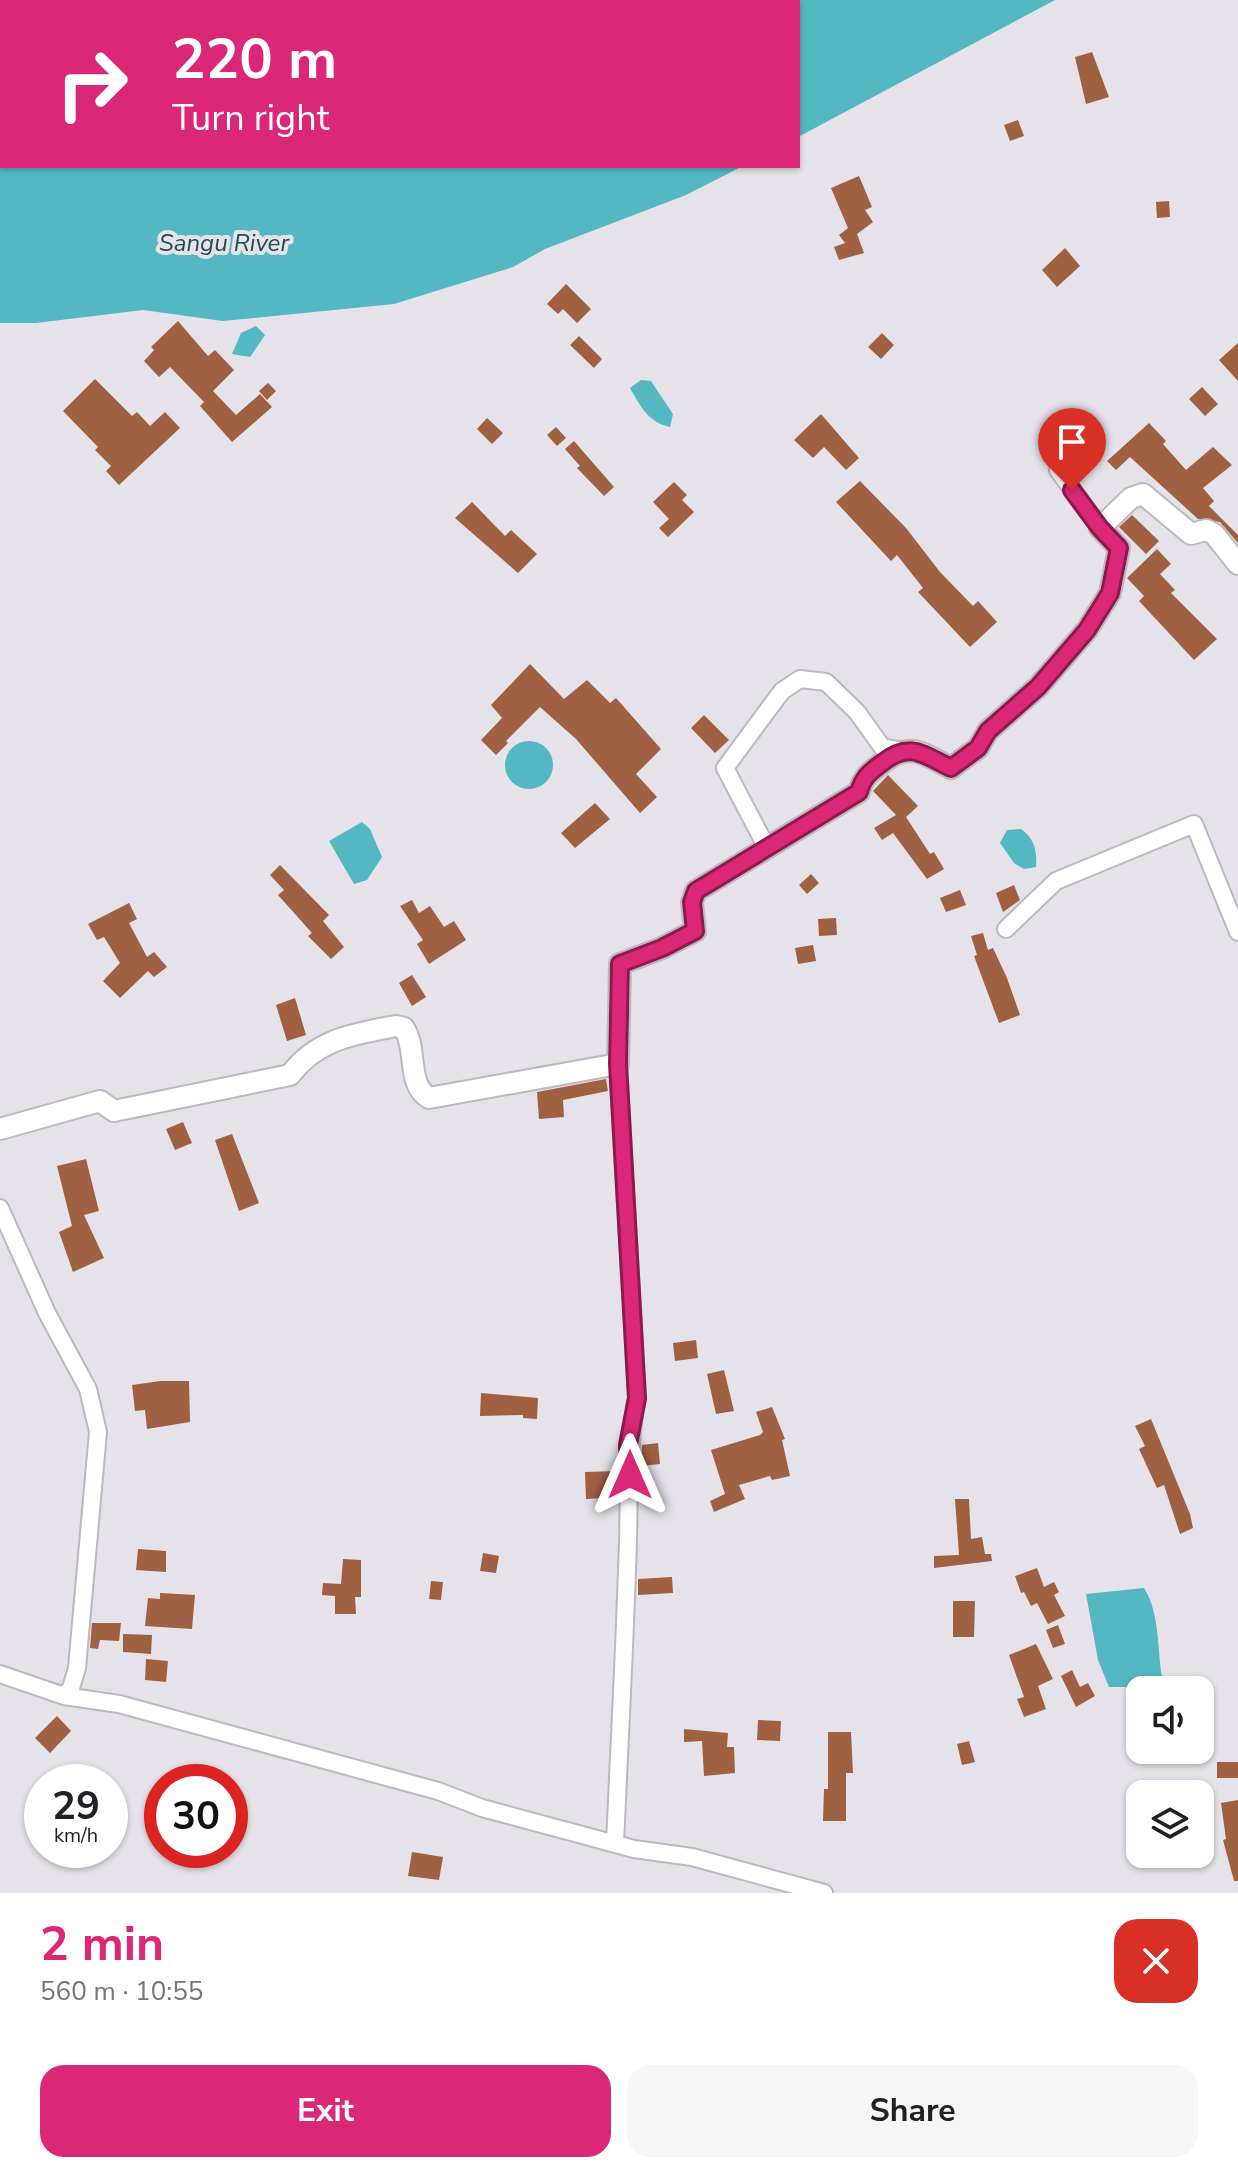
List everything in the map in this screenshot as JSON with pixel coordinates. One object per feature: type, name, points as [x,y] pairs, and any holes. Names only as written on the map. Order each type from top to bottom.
[{"type":"main road","points":[[0,1129],[100,1101],[114,1111],[290,1075],[302,1059],[320,1045],[349,1035],[396,1026],[404,1028],[411,1038],[416,1086],[429,1098],[618,1064],[620,964],[695,931],[692,902],[696,891],[859,792],[863,778],[898,750],[914,750],[951,768],[978,748],[988,731],[1038,687],[1087,630],[1110,593],[1119,548],[1100,528],[1131,498],[1143,494],[1191,534],[1206,530],[1214,534],[1238,564]]},
{"type":"street","points":[[1058,470],[1100,528]]},
{"type":"street","points":[[767,848],[725,768],[782,691],[800,679],[826,682],[857,712],[882,747],[898,750]]},
{"type":"street","points":[[1006,929],[1056,881],[1194,824],[1238,932]]},
{"type":"street","points":[[615,1844],[630,1506],[628,1445],[637,1398],[618,1064]]},
{"type":"street","points":[[0,1208],[47,1313],[88,1389],[98,1432],[77,1668],[71,1688],[64,1696]]},
{"type":"street","points":[[0,1674],[64,1696],[119,1704],[438,1791],[482,1808],[615,1844],[692,1857],[824,1893]]},
{"type":"water","name":"Sangu River","points":[[800,0],[1055,0],[800,136]]},
{"type":"water","name":"Sangu River","points":[[0,168],[739,168],[686,195],[545,249],[513,267],[394,304],[223,321],[143,310],[36,323],[0,323]]},
{"type":"water","points":[[256,326],[265,335],[250,357],[232,354],[241,333]]},
{"type":"water","points":[[641,380],[651,381],[673,414],[670,427],[646,413],[638,401],[630,388]]},
{"type":"water","points":[[529,741],[546,748],[553,765],[546,782],[529,789],[512,782],[505,765],[512,748]]},
{"type":"water","points":[[362,822],[370,829],[382,857],[367,880],[354,884],[329,841]]},
{"type":"water","points":[[1021,829],[1034,846],[1036,867],[1024,869],[1014,863],[1000,843],[1007,830]]},
{"type":"water","points":[[1144,1588],[1153,1608],[1162,1676],[1126,1676],[1126,1687],[1109,1687],[1098,1660],[1086,1594]]},
{"type":"building","points":[[1092,52],[1109,97],[1086,104],[1075,57]]},
{"type":"building","points":[[1018,120],[1024,136],[1010,141],[1004,125]]},
{"type":"building","points":[[859,176],[872,207],[865,210],[873,222],[857,234],[864,253],[839,260],[834,247],[845,243],[839,235],[848,228],[831,188]]},
{"type":"building","points":[[1169,201],[1170,217],[1157,218],[1156,202]]},
{"type":"building","points":[[1065,248],[1080,266],[1057,287],[1042,270]]},
{"type":"building","points":[[566,284],[591,309],[577,323],[563,309],[558,314],[547,304]]},
{"type":"building","points":[[178,321],[208,356],[215,350],[234,370],[213,391],[236,415],[260,394],[272,407],[232,442],[200,406],[204,402],[170,367],[159,377],[144,361],[154,350],[151,347]]},
{"type":"building","points":[[882,333],[894,345],[881,359],[868,347]]},
{"type":"building","points":[[579,336],[602,359],[594,368],[570,345]]},
{"type":"building","points":[[1238,343],[1238,381],[1219,360]]},
{"type":"building","points":[[95,379],[132,416],[137,412],[150,426],[165,412],[180,428],[119,485],[106,471],[111,466],[95,450],[98,447],[63,411]]},
{"type":"building","points":[[268,383],[276,391],[267,400],[259,391]]},
{"type":"building","points":[[1202,387],[1218,404],[1205,416],[1189,399]]},
{"type":"building","points":[[821,414],[859,458],[846,470],[824,447],[813,458],[794,440]]},
{"type":"building","points":[[487,418],[503,433],[492,444],[477,429]]},
{"type":"building","points":[[1149,423],[1186,470],[1213,447],[1232,465],[1203,488],[1214,501],[1209,506],[1238,535],[1238,543],[1220,522],[1198,519],[1130,457],[1116,470],[1107,461]]},
{"type":"building","points":[[556,427],[566,438],[557,446],[547,435]]},
{"type":"building","points":[[574,441],[614,487],[604,496],[577,468],[580,466],[565,449]]},
{"type":"building","points":[[860,481],[906,528],[940,572],[973,606],[978,601],[997,622],[970,647],[918,592],[923,588],[897,555],[891,561],[836,502]]},
{"type":"building","points":[[674,482],[687,495],[682,500],[694,512],[668,537],[659,528],[669,519],[653,502]]},
{"type":"building","points":[[472,502],[505,536],[511,530],[537,554],[518,573],[455,518]]},
{"type":"building","points":[[1132,515],[1159,541],[1146,554],[1119,527]]},
{"type":"building","points":[[1157,549],[1171,564],[1160,574],[1175,590],[1171,593],[1217,639],[1194,660],[1139,601],[1144,596],[1127,578]]},
{"type":"building","points":[[530,664],[564,699],[587,680],[610,703],[616,698],[661,749],[636,774],[657,797],[640,813],[576,739],[540,707],[496,755],[481,740],[502,718],[491,705]]},
{"type":"building","points":[[704,715],[729,740],[715,753],[691,728]]},
{"type":"building","points":[[888,775],[918,806],[906,817],[930,854],[934,852],[944,869],[927,879],[893,833],[882,840],[874,828],[896,815],[873,791]]},
{"type":"building","points":[[595,803],[610,819],[575,848],[561,833]]},
{"type":"building","points":[[280,865],[329,915],[323,921],[344,947],[331,959],[308,936],[312,933],[278,895],[284,890],[270,875]]},
{"type":"building","points":[[811,874],[819,883],[807,894],[799,885]]},
{"type":"building","points":[[1014,885],[1020,900],[1003,912],[996,893]]},
{"type":"building","points":[[960,890],[966,905],[946,912],[940,898]]},
{"type":"building","points":[[412,900],[419,913],[430,906],[444,927],[454,921],[466,940],[429,964],[417,944],[423,940],[400,906]]},
{"type":"building","points":[[129,903],[137,919],[129,923],[147,957],[154,952],[167,967],[154,977],[148,971],[120,998],[103,981],[120,963],[104,937],[97,940],[88,924]]},
{"type":"building","points":[[836,918],[837,935],[819,936],[818,919]]},
{"type":"building","points":[[983,933],[988,950],[993,948],[1007,978],[1020,1015],[999,1023],[974,956],[977,955],[971,936]]},
{"type":"building","points":[[813,945],[816,961],[798,964],[795,948]]},
{"type":"building","points":[[412,975],[426,997],[412,1006],[399,983]]},
{"type":"building","points":[[295,998],[306,1035],[287,1041],[276,1005]]},
{"type":"building","points":[[606,1079],[608,1091],[563,1100],[564,1117],[539,1119],[537,1092]]},
{"type":"building","points":[[183,1122],[192,1143],[175,1150],[166,1129]]},
{"type":"building","points":[[232,1134],[259,1203],[239,1211],[215,1140]]},
{"type":"building","points":[[86,1159],[99,1211],[84,1215],[104,1258],[73,1272],[59,1232],[72,1226],[57,1166]]},
{"type":"building","points":[[696,1340],[698,1358],[675,1361],[673,1343]]},
{"type":"building","points":[[724,1370],[734,1411],[716,1414],[707,1374]]},
{"type":"building","points":[[189,1381],[190,1422],[147,1429],[145,1410],[135,1411],[132,1385]]},
{"type":"building","points":[[481,1393],[538,1398],[537,1419],[523,1418],[523,1415],[480,1416]]},
{"type":"building","points":[[772,1407],[785,1439],[782,1440],[790,1476],[772,1480],[770,1476],[739,1485],[745,1499],[714,1512],[710,1501],[725,1494],[711,1450],[760,1435],[763,1432],[756,1412]]},
{"type":"building","points":[[1151,1419],[1190,1514],[1193,1528],[1180,1534],[1164,1485],[1157,1488],[1139,1449],[1145,1446],[1135,1426]]},
{"type":"building","points":[[658,1443],[660,1464],[641,1466],[642,1445]]},
{"type":"building","points":[[618,1471],[618,1497],[586,1499],[585,1472]]},
{"type":"building","points":[[955,1499],[969,1499],[971,1539],[982,1537],[985,1554],[991,1554],[992,1561],[934,1568],[934,1556],[959,1555]]},
{"type":"building","points":[[138,1549],[166,1551],[166,1572],[136,1570]]},
{"type":"building","points":[[483,1553],[499,1556],[496,1573],[480,1571]]},
{"type":"building","points":[[343,1559],[361,1560],[361,1597],[355,1597],[356,1614],[335,1614],[335,1596],[322,1595],[323,1583],[341,1584]]},
{"type":"building","points":[[1037,1568],[1044,1587],[1054,1582],[1059,1592],[1054,1595],[1065,1616],[1048,1624],[1037,1603],[1031,1606],[1024,1592],[1021,1593],[1015,1576]]},
{"type":"building","points":[[672,1577],[673,1593],[638,1595],[638,1579]]},
{"type":"building","points":[[431,1581],[443,1582],[441,1600],[429,1599]]},
{"type":"building","points":[[160,1593],[195,1595],[192,1629],[145,1626],[148,1598],[160,1599]]},
{"type":"building","points":[[953,1601],[975,1601],[974,1637],[953,1637]]},
{"type":"building","points":[[92,1623],[121,1623],[119,1641],[100,1640],[98,1649],[90,1648]]},
{"type":"building","points":[[1058,1625],[1065,1644],[1053,1648],[1046,1630]]},
{"type":"building","points":[[123,1634],[152,1635],[151,1654],[123,1652]]},
{"type":"building","points":[[1036,1644],[1053,1679],[1038,1686],[1046,1709],[1024,1717],[1017,1699],[1024,1697],[1009,1655]]},
{"type":"building","points":[[146,1659],[168,1661],[166,1682],[145,1680]]},
{"type":"building","points":[[1072,1670],[1080,1687],[1088,1683],[1095,1696],[1076,1707],[1061,1676]]},
{"type":"building","points":[[57,1716],[71,1731],[50,1753],[35,1738]]},
{"type":"building","points":[[758,1720],[781,1721],[780,1741],[757,1740]]},
{"type":"building","points":[[684,1729],[728,1733],[727,1747],[734,1747],[735,1773],[704,1776],[702,1741],[684,1742]]},
{"type":"building","points":[[828,1732],[851,1732],[853,1773],[846,1773],[846,1821],[823,1821],[824,1789],[828,1789]]},
{"type":"building","points":[[969,1741],[975,1762],[962,1765],[957,1744]]},
{"type":"building","points":[[1217,1762],[1238,1762],[1238,1778],[1217,1778]]},
{"type":"building","points":[[1238,1800],[1238,1881],[1234,1881],[1223,1840],[1226,1839],[1221,1803]]},
{"type":"building","points":[[412,1852],[443,1857],[439,1880],[408,1876]]},
{"type":"route","points":[[630,1475],[628,1445],[637,1398],[618,1064],[617,989],[620,964],[695,931],[692,902],[696,891],[859,792],[863,778],[898,750],[914,750],[951,768],[978,748],[988,731],[1038,687],[1087,630],[1110,593],[1119,548],[1072,490]]}]
